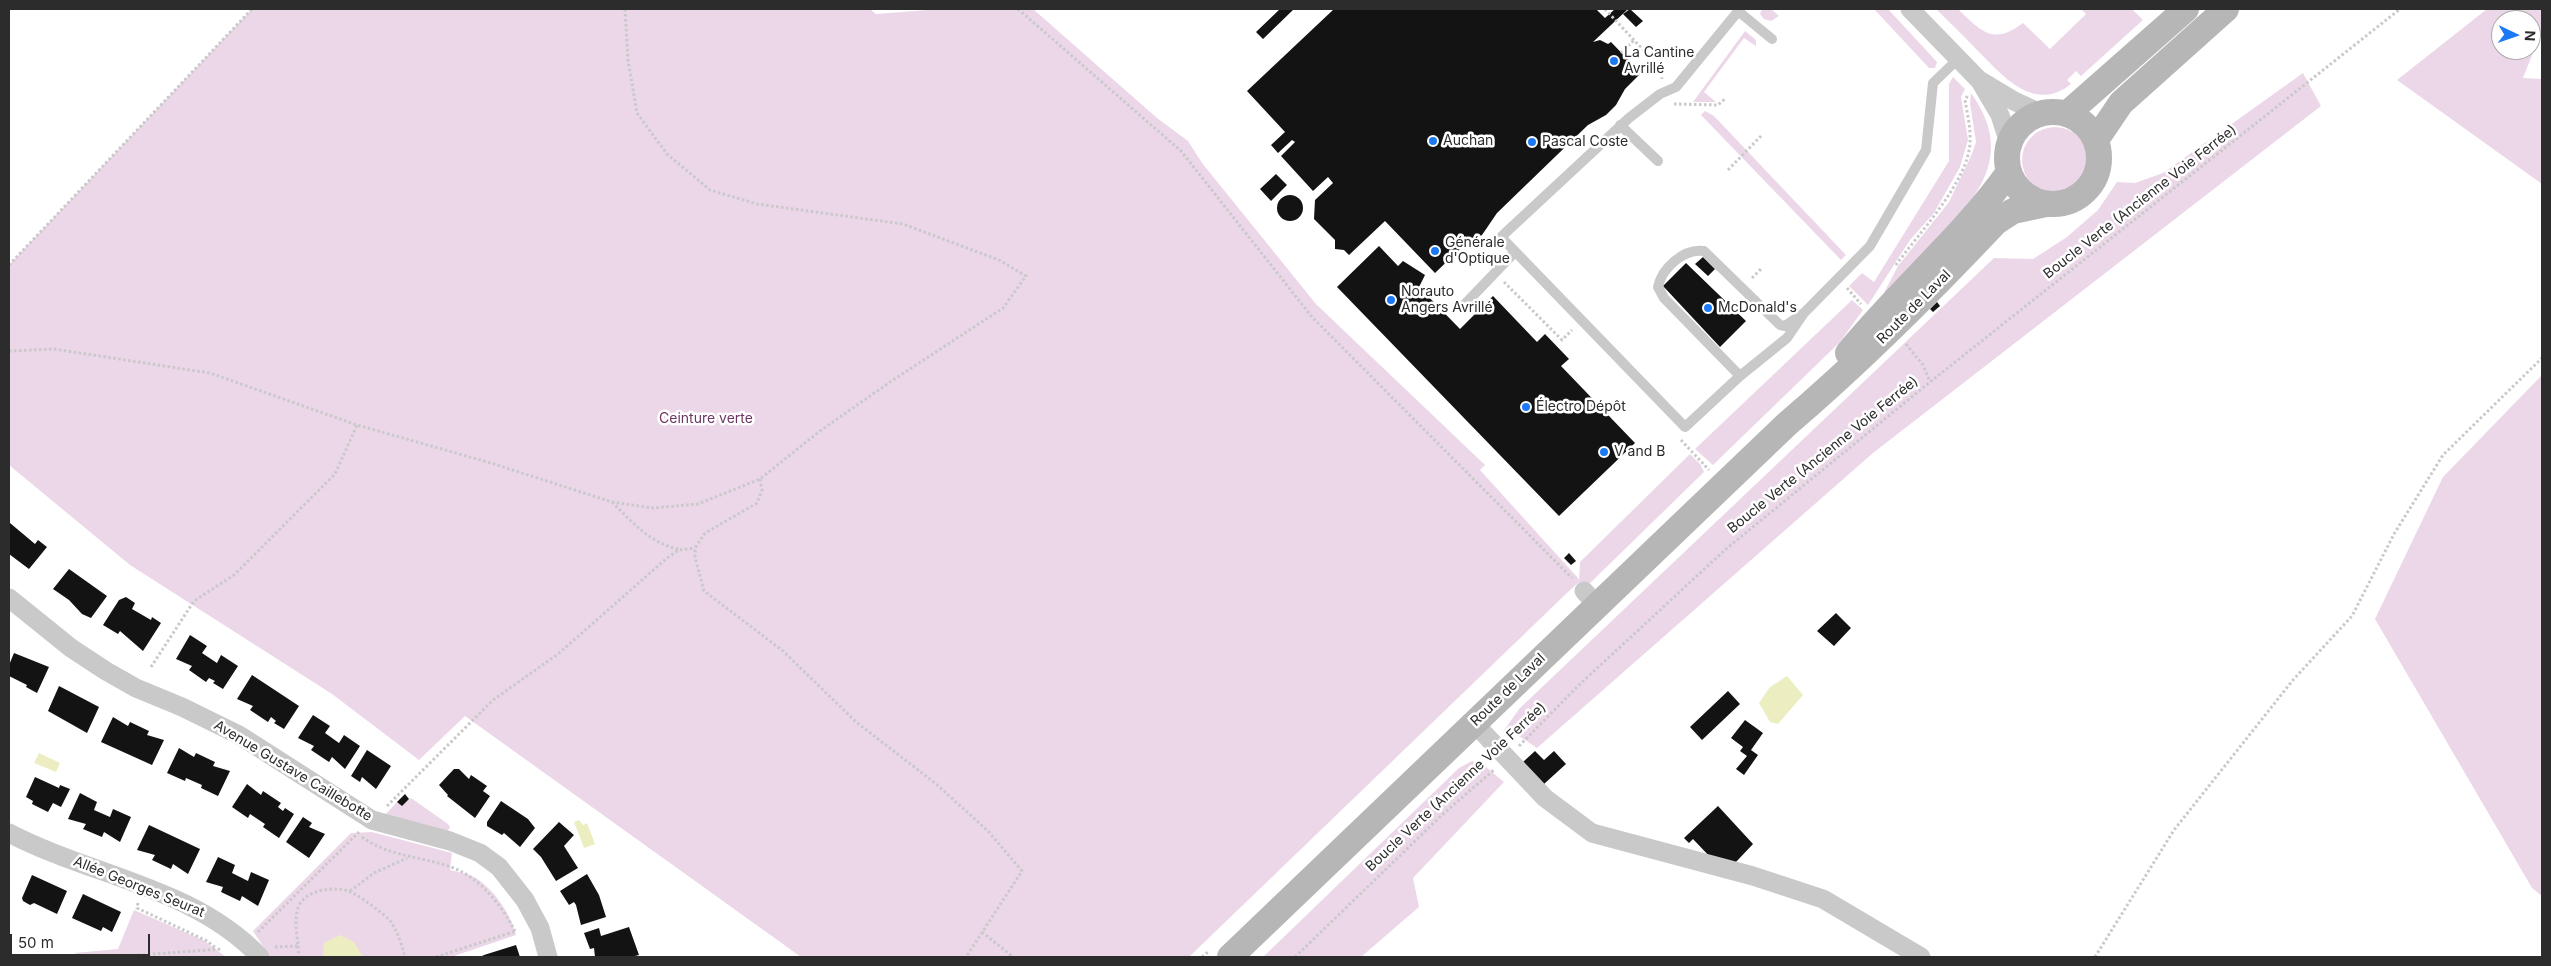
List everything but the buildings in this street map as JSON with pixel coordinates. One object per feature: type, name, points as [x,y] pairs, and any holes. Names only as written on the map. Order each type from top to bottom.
[{"type":"main road","points":[[2068,114],[2186,9]]},
{"type":"main road","points":[[2096,140],[2122,103],[2226,9]]},
{"type":"main road","points":[[2058,111],[2068,114],[2086,124],[2096,140],[2100,162],[2095,177],[2087,190],[2068,201],[2046,204],[2034,200],[2020,190],[2009,172],[2007,159],[2009,143],[2013,132],[2023,122],[2040,113],[2058,111]]},
{"type":"main road","name":"Route de Laval","points":[[1787,424],[1877,317],[1972,219],[2009,172]]},
{"type":"main road","name":"Route de Laval","points":[[1230,957],[1474,723],[1591,598],[1847,373],[1891,331],[1996,222],[2013,211],[2046,204]]},
{"type":"street","points":[[1910,9],[1958,59],[2000,115],[2009,143]]},
{"type":"street","points":[[1975,84],[2040,113]]},
{"type":"street","name":"Avenue Gustave Caillebotte","points":[[9,598],[71,648],[106,671],[136,688],[182,707],[239,735],[372,820],[450,841],[480,853],[499,868],[526,900],[540,928],[548,957]]},
{"type":"street","points":[[1474,723],[1545,798],[1592,833],[1753,876],[1823,899],[1921,957]]},
{"type":"street","name":"Allée Georges Seurat","points":[[9,834],[152,889],[207,915],[246,943],[266,952]]},
{"type":"lane","points":[[1772,40],[1739,10],[1722,34],[1710,43],[1676,87],[1647,104],[1620,125],[1501,237],[1685,426],[1740,376],[1787,338],[1804,313]]},
{"type":"lane","points":[[1740,376],[1664,298],[1658,287],[1660,277],[1687,252],[1695,250],[1704,251],[1780,325],[1785,326],[1804,313],[1835,284],[1870,246],[1922,162],[1928,139],[1933,83],[1958,59]]},
{"type":"lane","points":[[1620,125],[1658,160]]},
{"type":"lane","points":[[1464,305],[1515,252]]},
{"type":"path","points":[[9,265],[252,9]]},
{"type":"path","points":[[9,351],[54,349],[210,373],[358,425],[491,463],[612,502],[653,508],[698,504],[760,479],[820,431],[890,382],[1004,308],[1026,276],[998,260],[902,224],[757,204],[710,190],[667,154],[637,113],[628,60],[625,9]]},
{"type":"path","points":[[1018,9],[1181,151],[1312,316],[1539,543],[1591,598]]},
{"type":"path","points":[[1605,9],[1659,67],[1662,82]]},
{"type":"path","name":"Boucle Verte (Ancienne Voie Ferrée)","points":[[1295,957],[1443,814],[1507,759],[1579,685],[1726,549],[1930,382],[2400,9]]},
{"type":"path","points":[[1622,53],[1634,40]]},
{"type":"path","points":[[1892,269],[1919,233],[1938,212],[1968,157],[1970,142],[1965,100],[1975,84]]},
{"type":"path","points":[[1647,104],[1706,106],[1718,105],[1726,98]]},
{"type":"path","points":[[1728,170],[1762,135]]},
{"type":"path","points":[[1506,284],[1562,340]]},
{"type":"path","points":[[1835,284],[1846,288],[1863,305]]},
{"type":"path","points":[[1899,339],[1911,348],[1923,366],[1930,382]]},
{"type":"path","points":[[2094,957],[2174,830],[2293,680],[2352,616],[2394,534],[2443,455],[2542,358]]},
{"type":"path","points":[[151,667],[194,601],[234,575],[335,474],[358,425]]},
{"type":"path","points":[[1676,436],[1711,472]]},
{"type":"path","points":[[760,479],[762,490],[757,503],[705,533],[695,548],[698,574],[704,591],[783,651],[856,722],[935,783],[988,831],[1022,870],[966,957]]},
{"type":"path","points":[[612,502],[651,538],[662,545],[679,550],[695,548]]},
{"type":"path","points":[[113,957],[217,949],[235,954],[493,700],[558,654],[640,580],[679,550]]},
{"type":"path","points":[[357,834],[373,846],[408,857],[449,866],[466,874],[483,887],[493,898],[515,931]]},
{"type":"path","points":[[350,891],[374,873],[408,857]]},
{"type":"path","points":[[299,957],[296,916],[298,906],[308,896],[320,890],[350,891],[381,911],[399,937],[405,957]]},
{"type":"path","points":[[140,898],[137,908],[207,941],[217,949]]},
{"type":"path","points":[[436,957],[521,929]]},
{"type":"path","points":[[982,932],[1013,957]]},
{"type":"path","points":[[266,952],[298,946]]},
{"type":"green space","name":"Ceinture verte","points":[[252,9],[870,9],[876,14],[941,9],[1033,9],[1157,118],[1188,141],[1202,163],[1316,304],[1485,465],[1480,470],[1579,581],[1580,562],[1690,454],[1700,464],[1704,472],[1584,589],[1578,583],[1568,592],[1189,957],[801,957],[465,716],[419,760],[332,694],[130,565],[9,465],[9,265]]},
{"type":"green space","points":[[1762,9],[1771,9],[1779,16],[1771,21],[1764,19],[1760,14]]},
{"type":"green space","points":[[1874,9],[1888,9],[1937,62],[1935,68],[1929,68]]},
{"type":"green space","points":[[1936,9],[1958,9],[1974,24],[1988,33],[2003,34],[2023,23],[2050,49],[2086,14],[2081,9],[2132,9],[2143,20],[2081,76],[2076,71],[2067,80],[2071,84],[2057,92],[2044,95],[2020,88],[2008,80]]},
{"type":"green space","points":[[2487,9],[2542,9],[2541,34],[2541,10],[2491,10],[2491,60],[2530,60],[2523,78],[2542,79],[2542,184],[2397,80]]},
{"type":"green space","points":[[1745,31],[1756,40],[1756,46],[1744,38],[1704,92],[1716,102],[1693,102]]},
{"type":"green space","points":[[2303,73],[2321,106],[1873,453],[1537,748],[1516,734],[1503,732],[1519,709],[1994,258],[2033,259],[2067,237],[2098,210],[2117,182],[2135,183],[2163,173]]},
{"type":"green space","points":[[1953,77],[1965,89],[1961,97],[1968,140],[1960,167],[1934,213],[1910,240],[1868,305],[1849,286],[1862,273],[1874,282],[1949,161],[1949,84]]},
{"type":"green space","points":[[1971,93],[1984,115],[1990,136],[1991,155],[1986,173],[1978,191],[1966,208],[1875,310],[1898,266],[1949,202],[1972,154],[1976,142],[1970,103]]},
{"type":"green space","points":[[1705,111],[1714,116],[1846,255],[1841,260],[1701,115]]},
{"type":"green space","points":[[2055,127],[2067,130],[2078,137],[2085,148],[2088,160],[2085,172],[2078,183],[2067,190],[2055,193],[2043,190],[2032,183],[2025,172],[2022,160],[2025,148],[2032,137],[2043,130]]},
{"type":"green space","points":[[1852,300],[1863,310],[1840,342],[1713,465],[1695,449]]},
{"type":"green space","points":[[2542,375],[2542,896],[2532,888],[2375,619],[2443,477]]},
{"type":"green space","points":[[1472,761],[1486,767],[1504,782],[1413,878],[1419,907],[1361,957],[1263,957],[1459,768]]},
{"type":"green space","points":[[411,798],[448,824],[450,827],[447,833],[384,816],[397,802],[402,805]]},
{"type":"green space","points":[[372,832],[452,853],[450,870],[472,876],[487,886],[500,901],[510,918],[516,935],[451,957],[270,957],[253,931],[351,833]]},
{"type":"green space","points":[[134,910],[203,940],[226,957],[84,957],[74,953],[118,949]]},
{"type":"shaded area","points":[[1787,676],[1803,695],[1778,724],[1770,722],[1759,703],[1770,687]]},
{"type":"shaded area","points":[[39,753],[60,763],[56,772],[34,763]]},
{"type":"shaded area","points":[[579,820],[583,825],[587,823],[595,844],[584,848],[574,822]]},
{"type":"shaded area","points":[[340,935],[354,942],[363,957],[323,957],[324,943]]},
{"type":"place","name":"La Cantine Avrillé","points":[[1614,61]]},
{"type":"place","name":"Auchan","points":[[1433,141]]},
{"type":"place","name":"Pascal Coste","points":[[1532,142]]},
{"type":"place","name":"Générale d'Optique","points":[[1435,251]]},
{"type":"place","name":"Norauto Angers Avrillé","points":[[1391,300]]},
{"type":"place","name":"McDonald's","points":[[1708,308]]},
{"type":"place","name":"Électro Dépôt","points":[[1526,407]]},
{"type":"place","name":"V and B","points":[[1604,452]]}]
